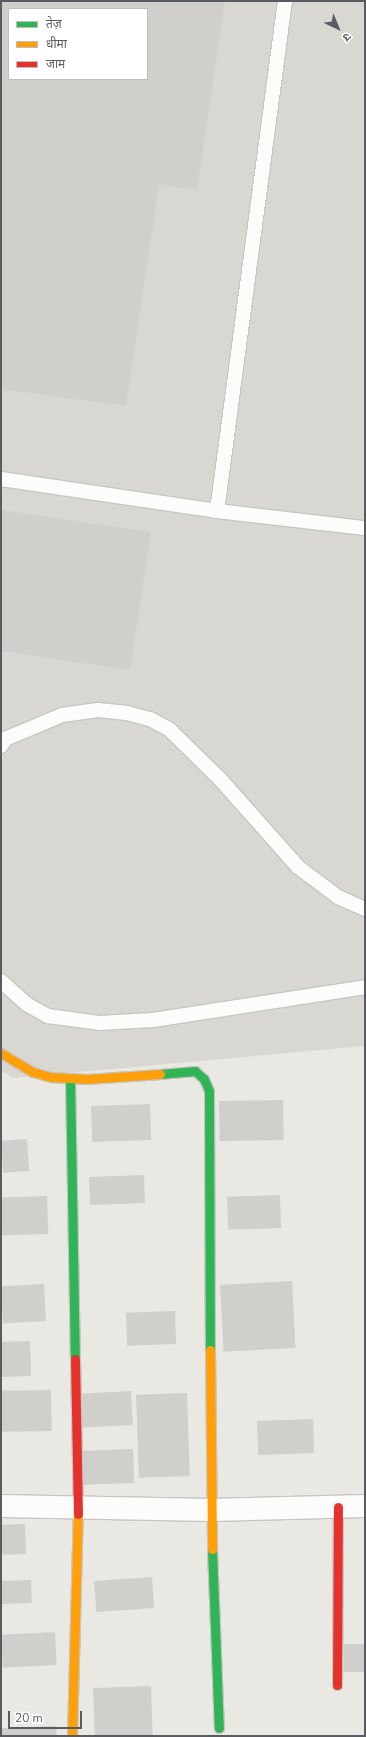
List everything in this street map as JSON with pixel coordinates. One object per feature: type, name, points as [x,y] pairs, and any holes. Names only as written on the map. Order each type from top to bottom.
[{"type":"street","points":[[1,1052],[33,1072],[70,1078],[195,1071],[204,1079],[209,1091],[211,1510],[219,1728]]},
{"type":"street","points":[[70,1078],[78,1509],[72,1736]]},
{"type":"street","points":[[1,1506],[78,1509],[211,1510],[365,1506]]},
{"type":"street","points":[[337,1685],[338,1507]]},
{"type":"lane","points":[[217,511],[285,1]]},
{"type":"lane","points":[[1,479],[217,511],[365,528]]},
{"type":"lane","points":[[1,746],[6,739],[62,715],[98,710],[127,713],[150,719],[169,730],[214,774],[298,867],[338,897],[365,909]]},
{"type":"lane","points":[[1,981],[28,1005],[48,1016],[99,1023],[153,1020],[365,987]]},
{"type":"shaded area","points":[[1,1],[365,1],[365,1046],[13,1078],[1,1070]]},
{"type":"building","points":[[1,1],[225,1],[197,190],[159,184],[126,406],[1,389]]},
{"type":"building","points":[[1,510],[151,532],[130,670],[1,651]]},
{"type":"building","points":[[283,1100],[284,1140],[220,1141],[219,1101]]},
{"type":"building","points":[[150,1104],[151,1140],[92,1142],[91,1106]]},
{"type":"building","points":[[27,1139],[29,1171],[3,1173],[1,1141]]},
{"type":"building","points":[[144,1175],[145,1203],[90,1205],[89,1177]]},
{"type":"building","points":[[280,1195],[281,1228],[228,1230],[227,1197]]},
{"type":"building","points":[[47,1196],[48,1234],[2,1236],[1,1198]]},
{"type":"building","points":[[292,1281],[296,1348],[224,1352],[220,1285]]},
{"type":"building","points":[[44,1284],[46,1321],[3,1323],[1,1286]]},
{"type":"building","points":[[175,1311],[176,1344],[127,1346],[126,1313]]},
{"type":"building","points":[[30,1341],[31,1376],[2,1377],[1,1342]]},
{"type":"building","points":[[51,1390],[52,1431],[2,1432],[1,1391]]},
{"type":"building","points":[[131,1391],[133,1425],[82,1428],[80,1394]]},
{"type":"building","points":[[187,1393],[190,1476],[139,1478],[136,1395]]},
{"type":"building","points":[[313,1419],[314,1453],[258,1455],[257,1421]]},
{"type":"building","points":[[133,1449],[134,1483],[82,1485],[81,1451]]},
{"type":"building","points":[[25,1524],[26,1554],[2,1555],[1,1525]]},
{"type":"building","points":[[152,1577],[154,1608],[96,1612],[94,1581]]},
{"type":"building","points":[[31,1580],[32,1603],[2,1604],[1,1581]]},
{"type":"building","points":[[55,1632],[57,1665],[3,1668],[1,1635]]},
{"type":"building","points":[[344,1644],[365,1644],[365,1672],[344,1672]]},
{"type":"building","points":[[151,1686],[153,1736],[95,1736],[93,1688]]},
{"type":"building","points":[[56,1726],[57,1736],[1,1736],[1,1728]]},
{"type":"traffic: fast","points":[[160,1074],[195,1071],[204,1079],[209,1091],[210,1350]]},
{"type":"traffic: fast","points":[[70,1078],[75,1359]]},
{"type":"traffic: fast","points":[[212,1549],[219,1728]]},
{"type":"traffic: slow","points":[[1,1053],[33,1072],[51,1077],[87,1079],[160,1074]]},
{"type":"traffic: slow","points":[[210,1350],[212,1549]]},
{"type":"traffic: slow","points":[[72,1736],[78,1514]]},
{"type":"traffic: jam","points":[[75,1359],[78,1514]]},
{"type":"traffic: jam","points":[[337,1685],[338,1507]]}]
